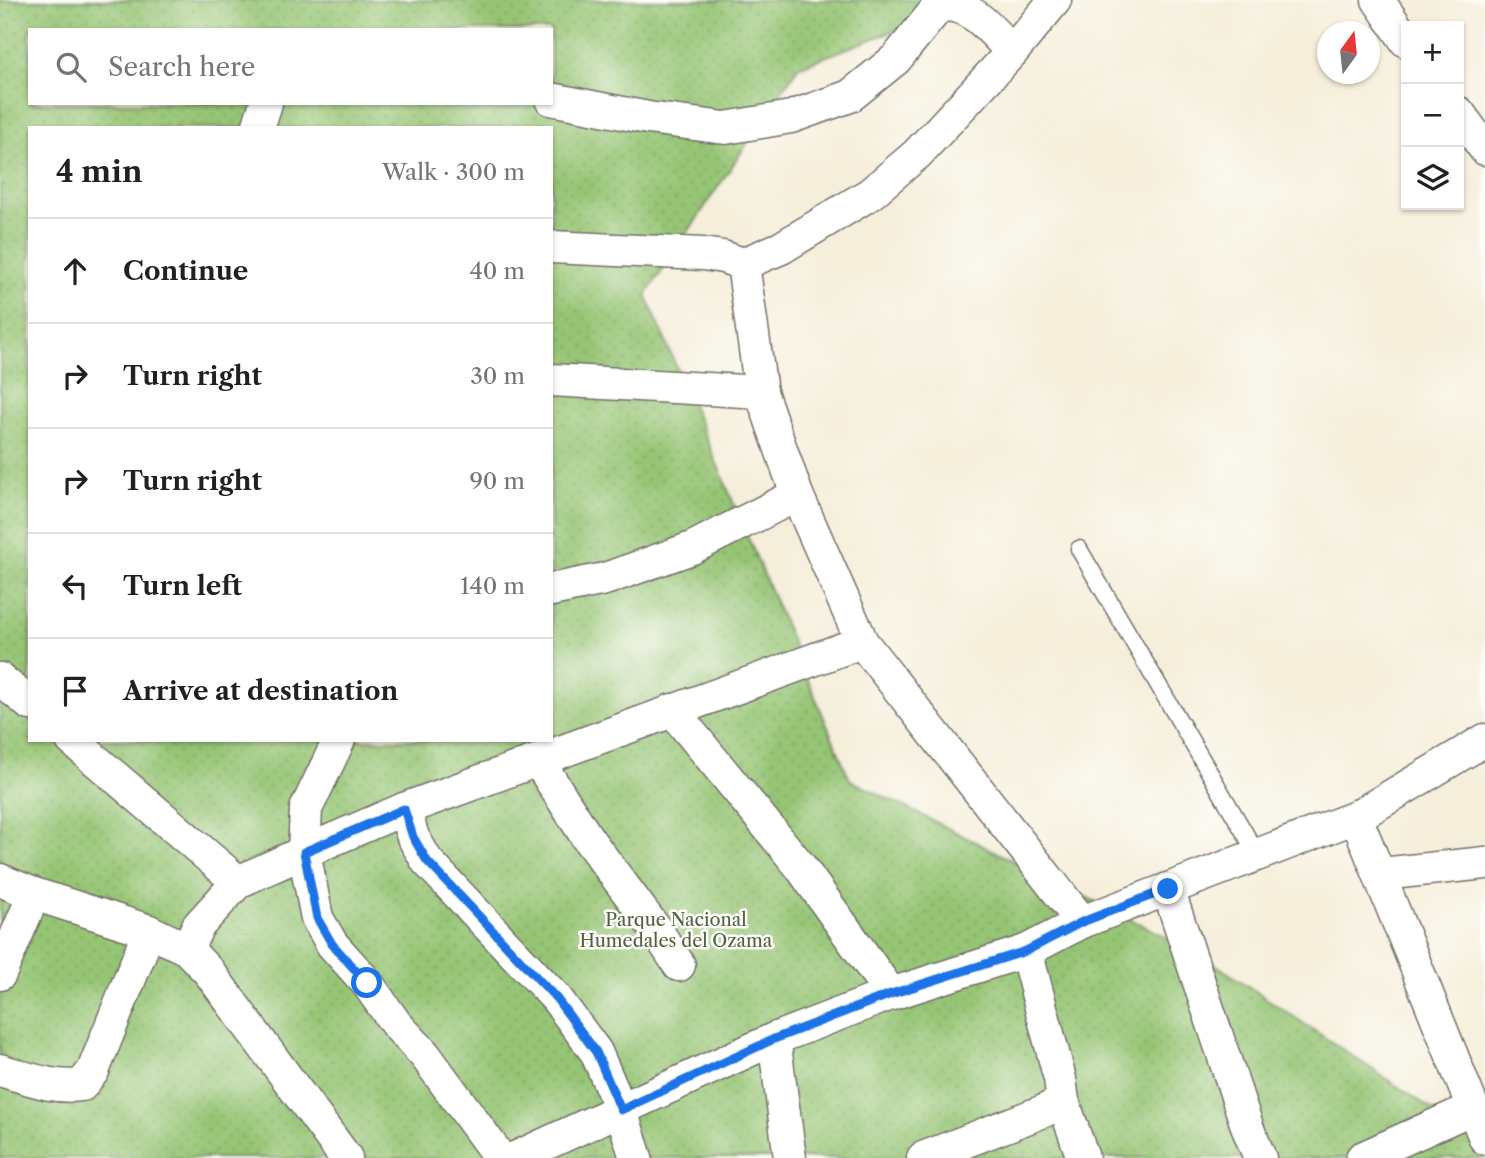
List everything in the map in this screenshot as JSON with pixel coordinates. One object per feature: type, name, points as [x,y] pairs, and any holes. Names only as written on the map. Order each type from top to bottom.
[{"type":"street","points":[[553,247],[703,254],[743,264],[781,248],[870,194],[917,154],[1012,52],[1055,0]]},
{"type":"street","points":[[1378,0],[1401,34]]},
{"type":"street","points":[[553,99],[648,118],[725,128],[791,117],[850,96],[896,59],[939,6],[948,2],[971,9],[1012,52]]},
{"type":"street","points":[[259,126],[265,105]]},
{"type":"street","points":[[1464,120],[1485,149]]},
{"type":"street","points":[[743,264],[761,392],[797,495],[862,642],[1082,922]]},
{"type":"street","points":[[553,380],[761,392]]},
{"type":"street","points":[[553,590],[605,579],[692,548],[797,495]]},
{"type":"street","points":[[187,949],[198,926],[238,882],[404,809],[540,762],[672,710],[862,642]]},
{"type":"street","points":[[0,679],[28,702]]},
{"type":"street","points":[[672,710],[800,866],[891,994]]},
{"type":"street","points":[[515,1158],[774,1039],[891,994],[1026,951],[1082,922],[1356,817],[1485,740]]},
{"type":"street","points":[[74,742],[238,882]]},
{"type":"street","points":[[338,742],[306,809],[304,852],[317,918],[332,944],[367,983],[396,1024],[425,1055],[500,1158]]},
{"type":"street","points":[[540,762],[588,839],[679,965]]},
{"type":"street","points":[[404,809],[413,837],[427,861],[556,998],[596,1052],[621,1110],[636,1158]]},
{"type":"street","points":[[1356,817],[1485,1138]]},
{"type":"street","points":[[1381,874],[1485,863]]},
{"type":"street","points":[[0,880],[34,894],[149,931],[187,949],[209,972],[346,1158]]},
{"type":"street","points":[[1168,889],[1243,1116],[1260,1158]]},
{"type":"street","points":[[0,974],[34,894]]},
{"type":"street","points":[[0,1070],[44,1083],[67,1087],[82,1085],[93,1072],[149,931]]},
{"type":"street","points":[[1026,951],[1060,1079],[1063,1101],[1083,1158]]},
{"type":"street","points":[[774,1039],[790,1158]]},
{"type":"street","points":[[923,1158],[1045,1111],[1063,1101]]},
{"type":"street","points":[[1362,1158],[1473,1108]]},
{"type":"lane","points":[[1079,549],[1257,854]]},
{"type":"green space","name":"Parque Nacional Humedales del Ozama","points":[[0,0],[975,0],[798,67],[646,295],[850,780],[1197,952],[1485,1145],[1485,1158],[0,1158]]},
{"type":"route","points":[[367,983],[332,944],[317,918],[304,852],[404,809],[413,837],[427,861],[556,998],[596,1052],[621,1110],[774,1039],[891,994],[1026,951],[1082,922],[1168,889]]}]
